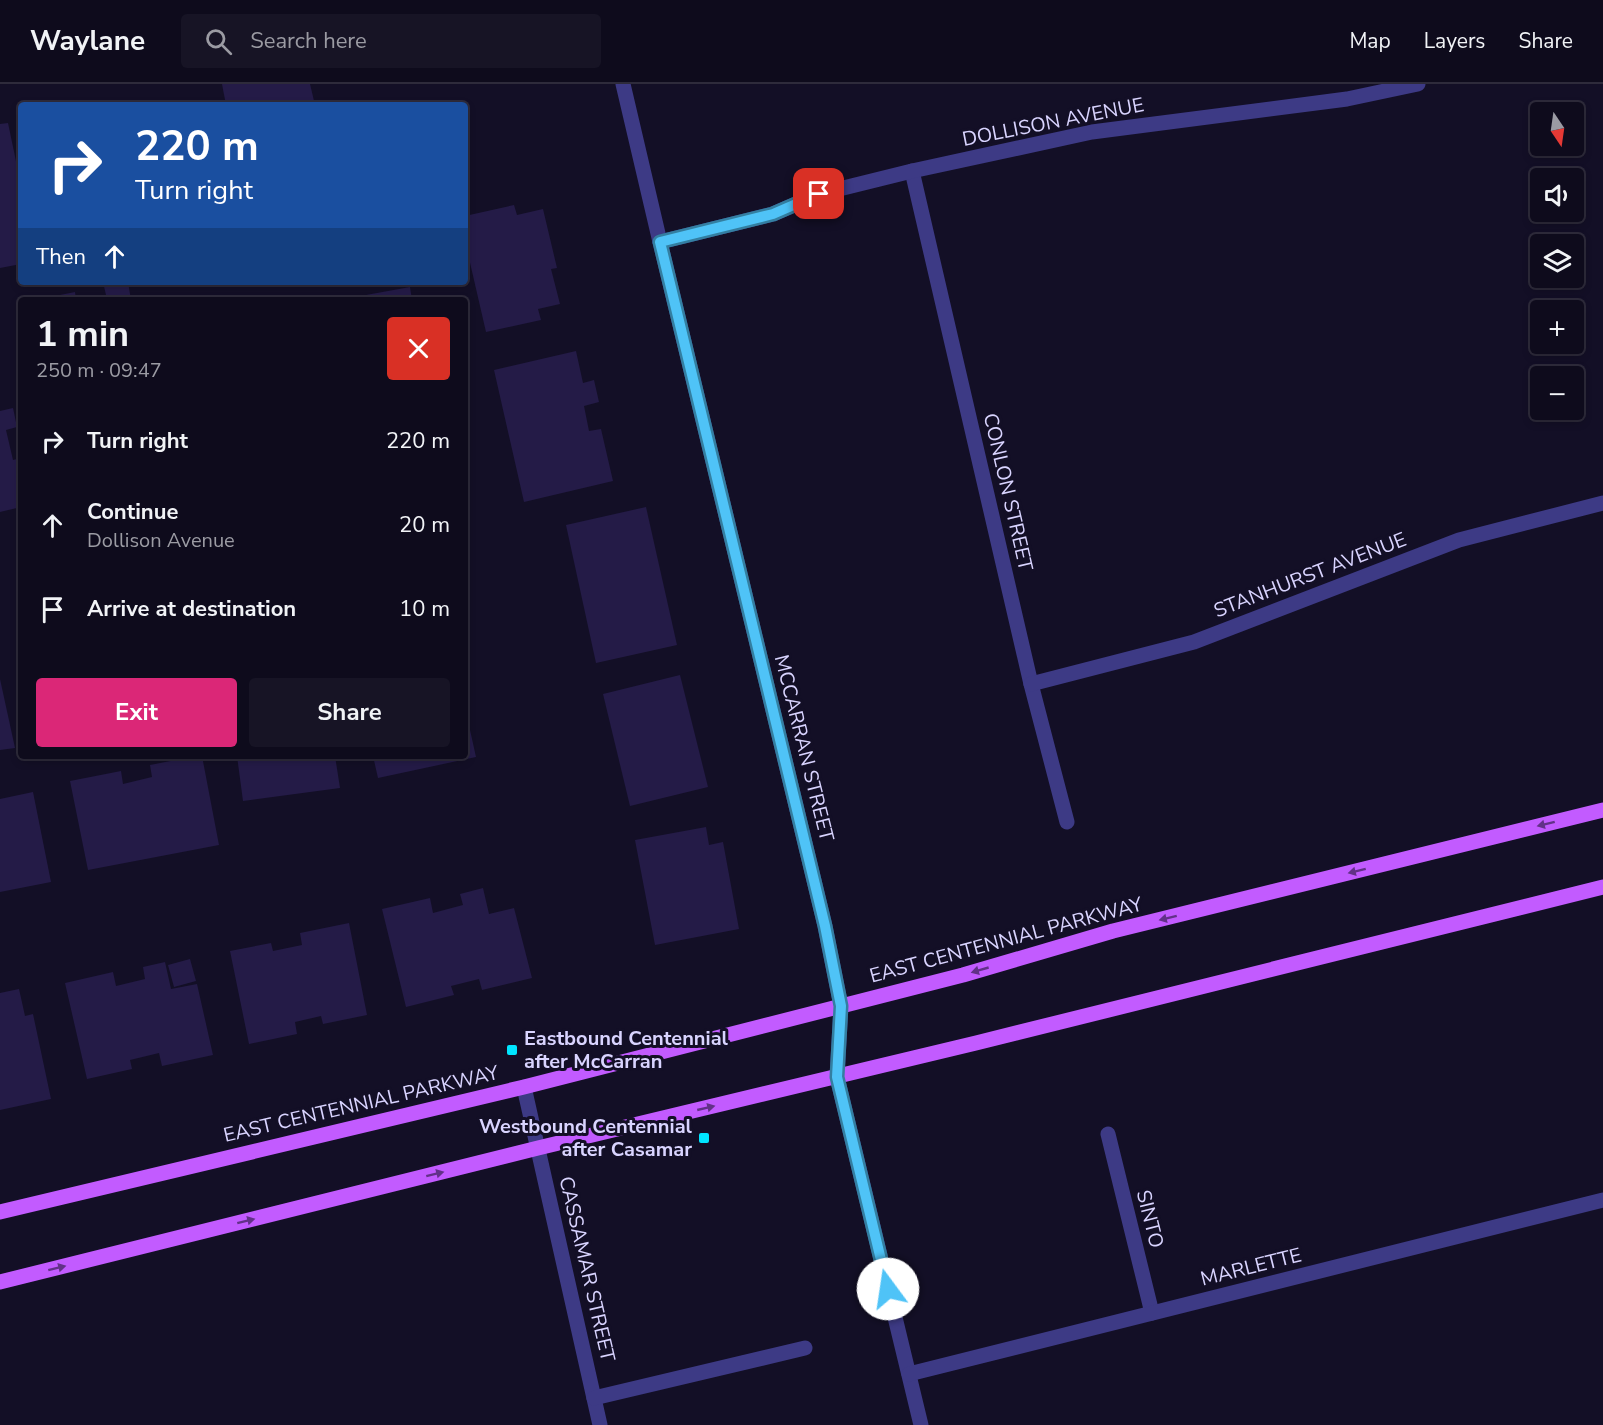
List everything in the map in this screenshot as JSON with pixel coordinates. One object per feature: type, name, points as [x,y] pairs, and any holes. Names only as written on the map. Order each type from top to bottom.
[{"type":"main road","name":"EAST CENTENNIAL PARKWAY","points":[[0,1212],[524,1087],[963,975],[1113,931],[1603,810]]},
{"type":"main road","points":[[0,1282],[1603,887]]},
{"type":"street","name":"MCCARRAN STREET","points":[[623,84],[825,926],[841,1006],[837,1077],[921,1425]]},
{"type":"street","name":"DOLLISON AVENUE","points":[[660,242],[773,214],[819,194],[912,171],[1092,132],[1347,99],[1418,84]]},
{"type":"street","name":"CONLON STREET","points":[[912,171],[1030,684],[1067,822]]},
{"type":"street","name":"STANHURST AVENUE","points":[[1030,684],[1194,642],[1459,540],[1603,503]]},
{"type":"street","name":"CASSAMAR STREET","points":[[524,1087],[600,1425]]},
{"type":"street","name":"SINTO","points":[[1108,1134],[1152,1313]]},
{"type":"street","name":"MARLETTE","points":[[909,1374],[1603,1200]]},
{"type":"street","points":[[594,1398],[805,1348]]},
{"type":"building","points":[[222,84],[310,84],[314,102],[225,102]]},
{"type":"building","points":[[8,123],[18,171],[18,265],[0,268],[0,124]]},
{"type":"building","points":[[514,205],[517,215],[543,209],[557,268],[551,269],[560,304],[538,309],[541,320],[486,332],[468,254],[468,215]]},
{"type":"building","points":[[104,285],[128,285],[130,297],[98,297],[106,295]]},
{"type":"building","points":[[410,287],[412,297],[355,297]]},
{"type":"building","points":[[75,292],[76,297],[50,297]]},
{"type":"building","points":[[576,351],[583,383],[594,380],[599,402],[584,406],[589,431],[601,429],[613,481],[524,502],[494,370]]},
{"type":"building","points":[[13,408],[17,427],[6,430],[13,460],[18,459],[18,508],[0,512],[0,411]]},
{"type":"building","points":[[646,507],[677,645],[596,663],[566,525]]},
{"type":"building","points":[[680,675],[708,787],[630,806],[603,694]]},
{"type":"building","points":[[0,679],[15,748],[0,750]]},
{"type":"building","points":[[468,721],[476,757],[468,759]]},
{"type":"building","points":[[181,759],[203,759],[219,845],[88,870],[70,781],[121,771],[123,784],[152,777],[150,765]]},
{"type":"building","points":[[237,759],[335,759],[340,788],[243,801]]},
{"type":"building","points":[[374,759],[467,759],[378,778]]},
{"type":"building","points":[[33,792],[51,882],[0,892],[0,799]]},
{"type":"building","points":[[706,827],[709,845],[723,842],[739,929],[655,945],[635,840]]},
{"type":"building","points":[[483,888],[489,914],[514,908],[532,978],[482,990],[479,979],[451,986],[454,995],[406,1007],[382,909],[430,898],[433,913],[463,905],[460,894]]},
{"type":"building","points":[[349,923],[367,1015],[323,1024],[321,1016],[295,1022],[297,1034],[249,1044],[230,951],[271,943],[273,951],[302,945],[300,933]]},
{"type":"building","points":[[190,959],[196,981],[174,987],[168,965]]},
{"type":"building","points":[[165,962],[171,989],[197,984],[213,1055],[162,1066],[159,1053],[130,1060],[132,1069],[87,1079],[65,983],[113,972],[116,986],[145,979],[143,967]]},
{"type":"building","points":[[19,989],[25,1016],[33,1014],[51,1099],[0,1110],[0,993]]},
{"type":"place","name":"Eastbound Centennial after McCarran","points":[[512,1050]]},
{"type":"place","name":"Westbound Centennial after Casamar","points":[[704,1138]]},
{"type":"route","points":[[819,194],[773,214],[660,242],[825,926],[841,1006],[837,1077],[888,1289]]}]
